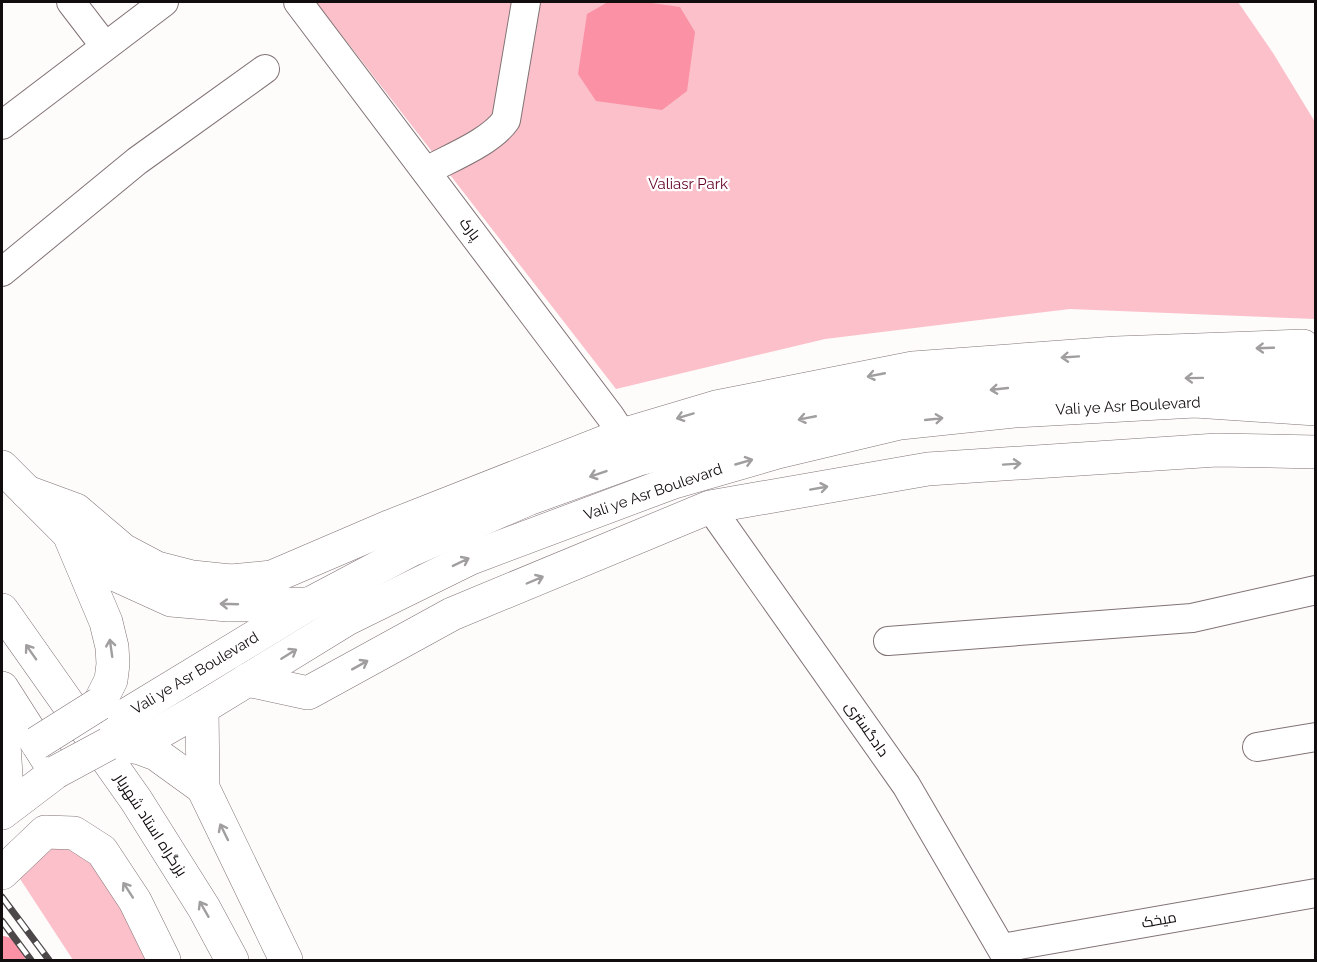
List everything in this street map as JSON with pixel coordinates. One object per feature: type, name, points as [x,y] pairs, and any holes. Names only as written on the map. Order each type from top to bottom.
[{"type":"main road","points":[[27,492],[76,510],[123,550],[157,568],[192,577],[231,581],[272,577],[391,526],[631,447],[716,407],[913,368],[1116,353],[1303,346],[1316,362]]},
{"type":"main road","name":"Vali ye Asr Boulevard","points":[[108,744],[126,715],[309,604],[413,549],[528,499],[631,447],[768,426],[910,399],[1008,388],[1193,378],[1316,380]]},
{"type":"main road","name":"Vali ye Asr Boulevard","points":[[108,744],[146,740],[347,619],[471,558],[671,483],[778,452],[900,423],[1014,411],[1196,401],[1316,409]]},
{"type":"main road","points":[[247,680],[308,693],[452,614],[710,507],[928,470],[1217,450],[1316,452]]},
{"type":"main road","points":[[2,467],[69,534],[116,575],[171,600],[228,605],[309,604]]},
{"type":"main road","points":[[37,743],[99,704],[111,680],[112,647],[106,622],[69,534]]},
{"type":"main road","name":"بزرگراه استاد شهریار","points":[[2,610],[136,800],[204,908],[232,960]]},
{"type":"main road","points":[[2,688],[56,772]]},
{"type":"main road","points":[[202,708],[203,788],[286,960]]},
{"type":"main road","points":[[2,713],[5,810]]},
{"type":"main road","points":[[5,810],[56,772],[108,744],[140,748],[156,754],[203,788]]},
{"type":"main road","points":[[2,873],[45,832],[74,833],[102,851],[135,901],[164,960]]},
{"type":"street","points":[[71,2],[104,45]]},
{"type":"street","points":[[2,125],[104,45],[164,2]]},
{"type":"street","name":"پارک","points":[[298,2],[631,447]]},
{"type":"street","points":[[426,171],[484,140],[497,131],[506,120],[526,2]]},
{"type":"street","points":[[2,272],[137,161],[265,69]]},
{"type":"street","name":"دادگستری","points":[[710,507],[906,785],[1005,954]]},
{"type":"street","points":[[888,641],[1192,618],[1316,590]]},
{"type":"street","points":[[1257,747],[1316,737]]},
{"type":"street","name":"میخک","points":[[1005,954],[1316,893]]},
{"type":"green space","name":"Valiasr Park","points":[[316,2],[1238,2],[1273,53],[1315,122],[1315,319],[1070,309],[825,339],[616,389]]},
{"type":"green space","points":[[43,843],[67,843],[91,856],[152,960],[73,960],[11,865]]},
{"type":"shaded area","points":[[608,2],[645,2],[680,7],[695,32],[687,91],[662,110],[596,101],[578,74],[587,14]]},
{"type":"waterway","points":[[2,956],[5,960]]},
{"type":"railway","points":[[2,897],[49,960]]},
{"type":"railway","points":[[2,921],[31,960]]}]
